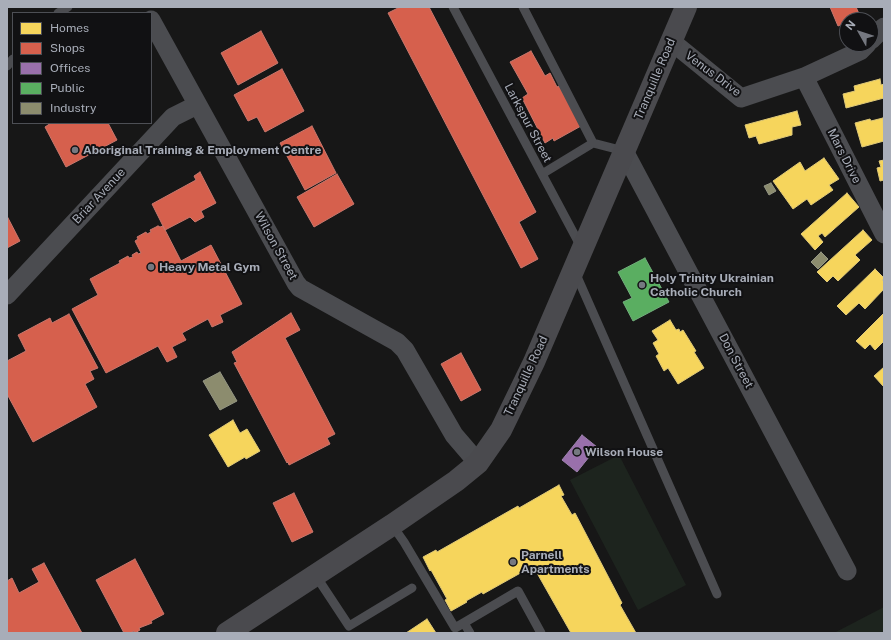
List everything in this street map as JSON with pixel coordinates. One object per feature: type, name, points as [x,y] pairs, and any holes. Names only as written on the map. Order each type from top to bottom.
[{"type":"main road","name":"Tranquille Road","points":[[227,633],[392,525],[456,481],[478,463],[501,430],[534,362],[686,7]]},
{"type":"street","name":"Wilson Street","points":[[152,22],[296,283],[300,288],[397,342],[405,350],[454,434],[478,463]]},
{"type":"street","name":"Venus Drive","points":[[671,41],[741,98],[804,78]]},
{"type":"street","points":[[804,78],[858,52]]},
{"type":"street","name":"Mars Drive","points":[[804,78],[884,234]]},
{"type":"street","name":"Briar Avenue","points":[[7,295],[173,117],[197,105]]},
{"type":"street","name":"Don Street","points":[[624,151],[847,571]]},
{"type":"lane","name":"Larkspur Street","points":[[453,7],[582,249]]},
{"type":"lane","points":[[523,7],[593,144]]},
{"type":"lane","points":[[542,174],[593,144],[624,151]]},
{"type":"lane","points":[[574,269],[717,594]]},
{"type":"lane","points":[[392,525],[404,542],[455,628],[518,591],[541,633]]},
{"type":"lane","points":[[316,576],[349,626],[412,588]]},
{"type":"lane","points":[[464,623],[470,633]]},
{"type":"shaded area","points":[[619,455],[686,585],[638,610],[570,480]]},
{"type":"shaded area","points":[[884,607],[884,633],[834,633]]},
{"type":"building: Homes","points":[[880,79],[881,85],[884,84],[884,98],[846,108],[843,94],[855,91],[854,86]]},
{"type":"building: Homes","points":[[797,111],[801,125],[792,127],[792,135],[759,144],[756,136],[749,138],[745,125]]},
{"type":"building: Homes","points":[[883,118],[884,141],[862,147],[855,123],[870,119],[871,121]]},
{"type":"building: Homes","points":[[824,158],[839,179],[829,185],[833,190],[811,205],[807,199],[793,209],[773,181],[800,162],[805,171]]},
{"type":"building: Homes","points":[[884,160],[884,180],[880,181],[877,168],[881,167],[879,161]]},
{"type":"building: Homes","points":[[847,193],[859,207],[825,237],[822,233],[818,236],[823,242],[815,250],[801,234]]},
{"type":"building: Homes","points":[[863,230],[872,240],[855,255],[860,260],[838,281],[833,276],[827,282],[817,272]]},
{"type":"building: Homes","points":[[875,269],[884,278],[882,280],[884,282],[884,289],[865,309],[859,303],[846,315],[837,306]]},
{"type":"building: Homes","points":[[884,313],[884,341],[875,350],[870,344],[865,349],[856,341]]},
{"type":"building: Homes","points":[[670,320],[676,330],[679,329],[680,332],[683,330],[696,351],[694,352],[704,368],[678,384],[668,368],[664,371],[656,356],[659,354],[653,343],[658,340],[652,331]]},
{"type":"building: Homes","points":[[884,367],[884,385],[883,386],[874,376]]},
{"type":"building: Homes","points":[[233,420],[240,433],[247,429],[260,451],[246,459],[245,457],[228,467],[209,435]]},
{"type":"building: Homes","name":"Parnell Apartments","points":[[559,485],[564,495],[561,496],[572,515],[575,513],[622,603],[620,605],[636,633],[571,633],[533,566],[483,594],[482,592],[451,611],[445,600],[447,599],[423,557],[436,550],[437,552],[518,506],[519,508]]},
{"type":"building: Homes","points":[[427,619],[436,633],[406,633]]},
{"type":"building: Shops","points":[[400,7],[429,7],[536,212],[519,222],[538,259],[521,268],[388,13]]},
{"type":"building: Shops","points":[[830,7],[856,7],[858,12],[839,12],[838,26]]},
{"type":"building: Shops","points":[[261,31],[278,63],[238,85],[221,53]]},
{"type":"building: Shops","points":[[531,51],[545,76],[550,73],[557,87],[559,86],[581,126],[554,141],[553,138],[545,143],[522,98],[528,94],[510,62]]},
{"type":"building: Shops","points":[[282,69],[304,111],[265,132],[257,117],[248,121],[234,95]]},
{"type":"building: Shops","points":[[50,124],[109,124],[117,140],[66,167],[45,127]]},
{"type":"building: Shops","points":[[312,126],[336,173],[305,190],[280,143]]},
{"type":"building: Shops","points":[[200,172],[216,203],[201,211],[204,217],[195,222],[190,217],[165,230],[152,204],[196,180],[194,176]]},
{"type":"building: Shops","points":[[337,174],[354,204],[314,227],[297,197]]},
{"type":"building: Shops","points":[[7,216],[20,241],[7,248]]},
{"type":"building: Shops","points":[[158,226],[163,226],[181,261],[211,245],[242,304],[220,315],[223,322],[212,327],[208,319],[182,333],[186,340],[172,347],[177,357],[167,362],[158,346],[106,373],[72,309],[98,295],[90,279],[120,263],[119,261],[128,256],[129,258],[133,257],[132,255],[137,252],[138,254],[141,253],[135,241],[138,239],[137,237],[146,232],[147,234],[151,232],[150,230]]},
{"type":"building: Shops","points":[[291,313],[300,330],[285,338],[335,434],[327,438],[330,444],[289,465],[234,363],[237,362],[232,352]]},
{"type":"building: Shops","points":[[69,314],[98,368],[90,371],[94,379],[85,384],[97,407],[33,442],[7,394],[7,361],[26,351],[18,335],[50,318],[52,323]]},
{"type":"building: Shops","points":[[461,353],[481,390],[461,401],[441,364]]},
{"type":"building: Shops","points":[[294,493],[313,532],[292,542],[273,503]]},
{"type":"building: Shops","points":[[135,559],[164,614],[151,621],[152,623],[139,628],[140,630],[135,633],[134,631],[124,633],[96,580]]},
{"type":"building: Shops","points":[[44,563],[82,633],[7,633],[7,581],[12,578],[19,593],[39,582],[32,569]]},
{"type":"building: Offices","points":[[582,435],[597,447],[577,472],[562,460]]},
{"type":"building: Public","name":"Holy Trinity Ukrainian Catholic Church","points":[[645,258],[669,302],[633,321],[623,302],[632,298],[618,272]]},
{"type":"building: Industry","points":[[771,183],[776,191],[769,195],[764,186]]},
{"type":"building: Industry","points":[[821,252],[828,259],[818,269],[811,262]]},
{"type":"building: Industry","points":[[220,372],[237,401],[220,410],[203,381]]},
{"type":"place","name":"Aboriginal Training & Employment Centre","points":[[75,150]]},
{"type":"place","name":"Heavy Metal Gym","points":[[151,267]]},
{"type":"place","name":"Holy Trinity Ukrainian Catholic Church","points":[[642,285]]},
{"type":"place","name":"Wilson House","points":[[577,452]]},
{"type":"place","name":"Parnell Apartments","points":[[513,562]]}]
